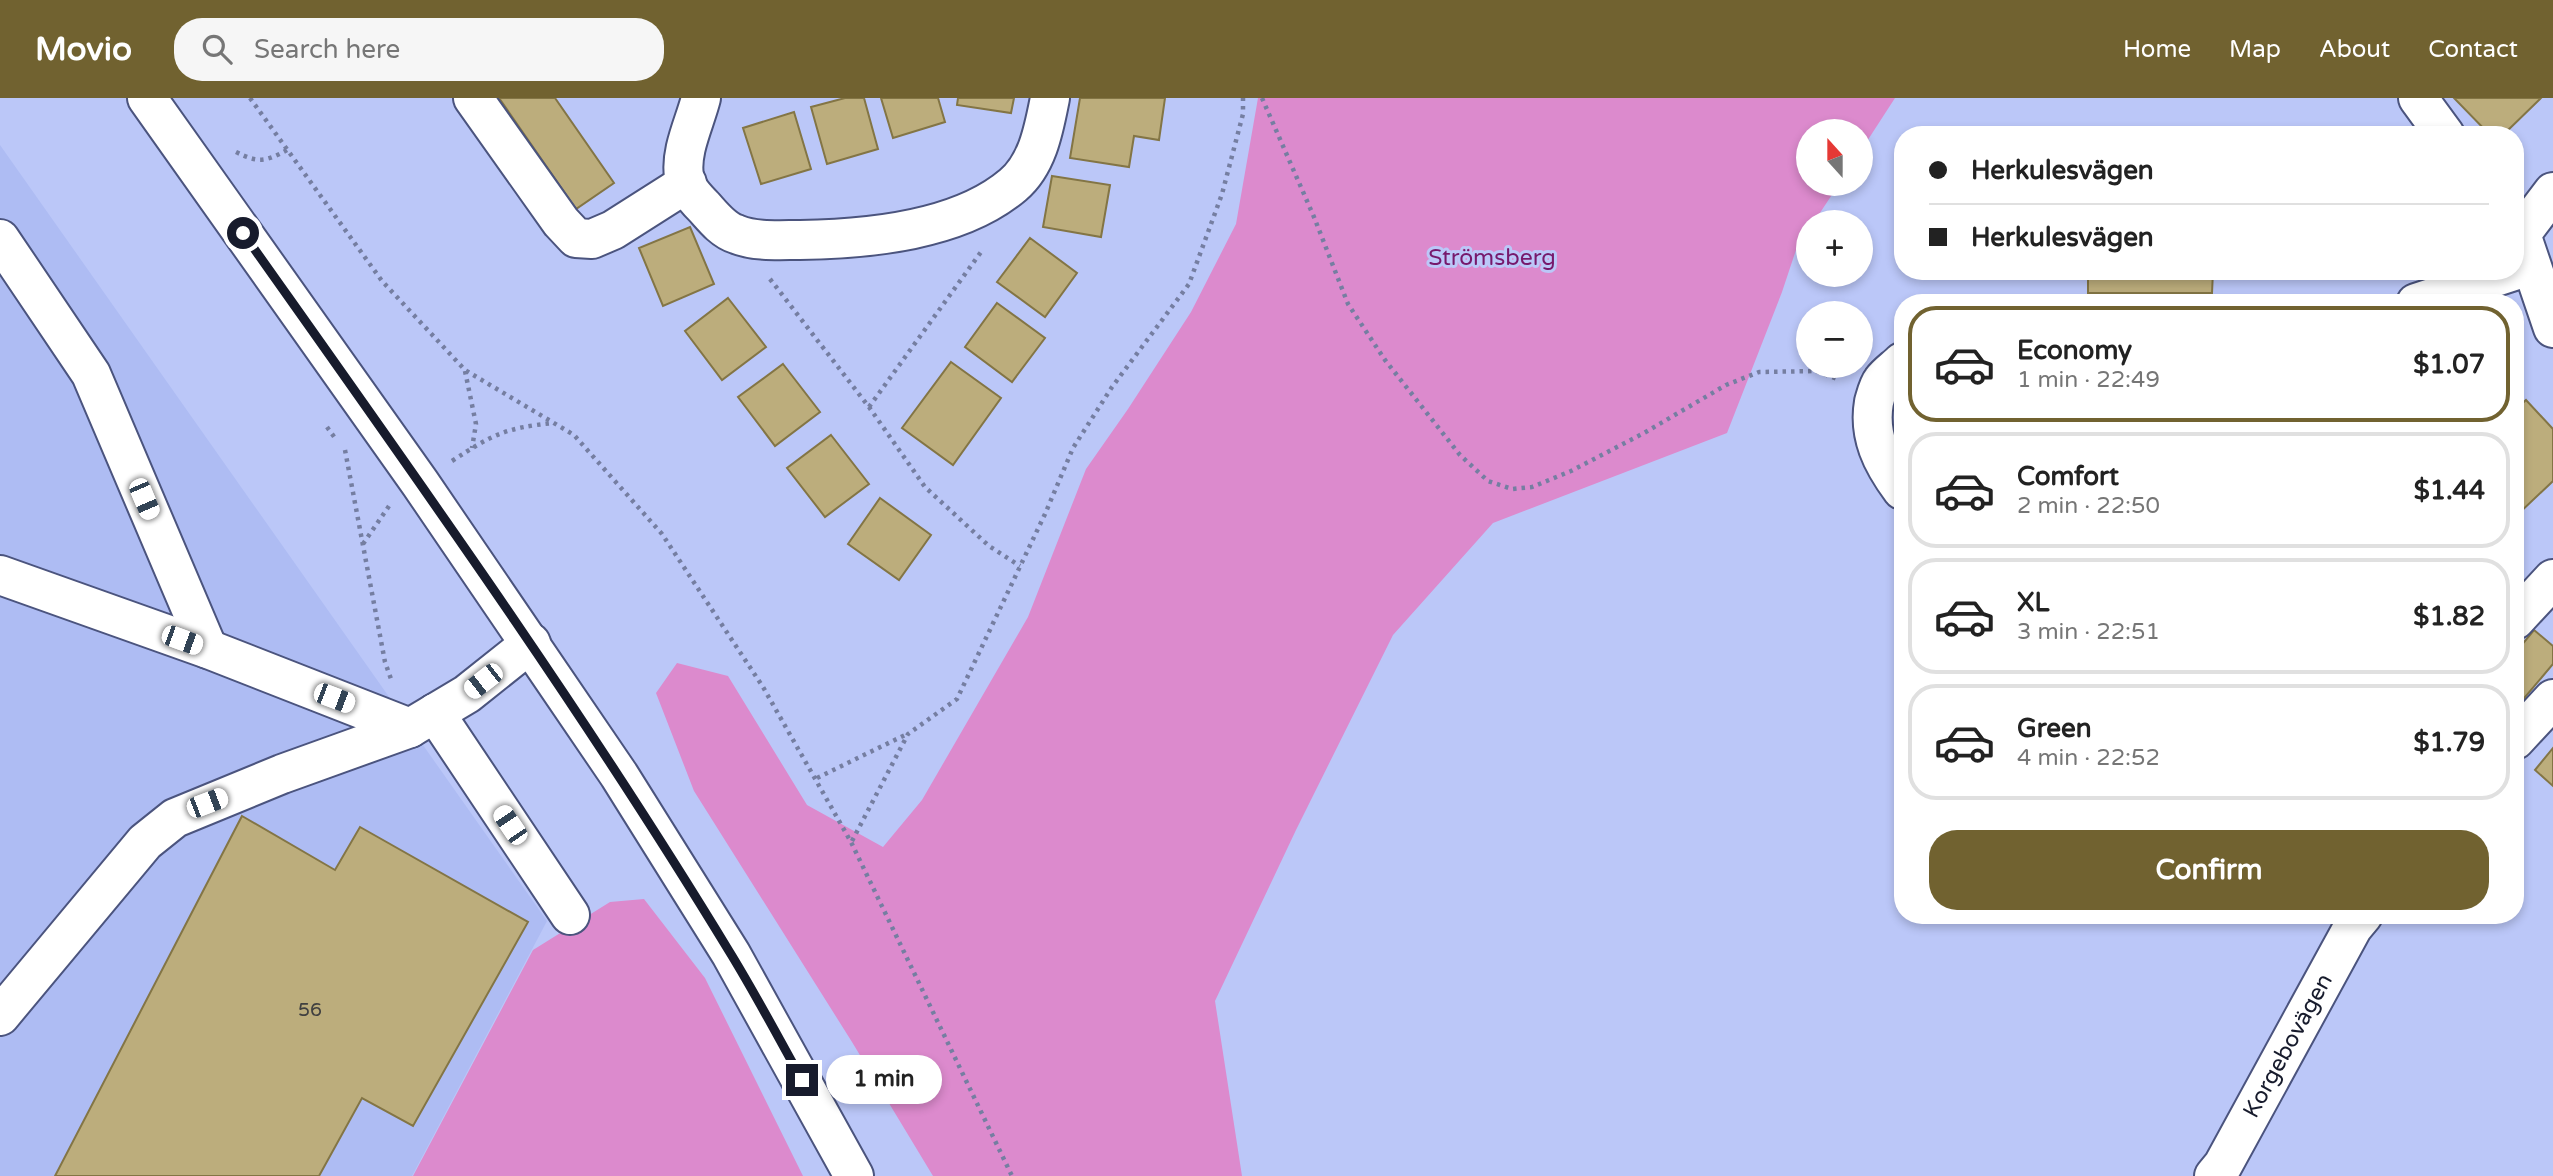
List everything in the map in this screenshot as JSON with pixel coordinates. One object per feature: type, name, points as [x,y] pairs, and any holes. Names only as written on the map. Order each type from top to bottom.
[{"type":"street","points":[[146,98],[531,643],[619,775],[731,954],[855,1176]]},
{"type":"street","points":[[473,98],[561,222],[576,237],[592,239],[613,230],[687,183]]},
{"type":"street","points":[[701,98],[685,153],[683,178],[693,195],[717,221],[735,234],[768,240],[899,233],[962,214],[1014,184],[1031,164],[1041,137],[1050,98]]},
{"type":"street","points":[[2418,98],[2438,126]]},
{"type":"street","points":[[2524,245],[2553,192]]},
{"type":"street","points":[[0,239],[91,374],[208,649]]},
{"type":"street","points":[[2524,265],[2553,328]]},
{"type":"street","points":[[2435,294],[2464,280]]},
{"type":"street","points":[[1894,369],[1881,381],[1871,420],[1877,450],[1894,479]]},
{"type":"street","points":[[0,575],[208,649],[423,720],[570,915]]},
{"type":"street","points":[[2524,610],[2553,579]]},
{"type":"street","points":[[0,1016],[145,842],[174,818],[423,720],[467,694],[531,643]]},
{"type":"street","points":[[2524,730],[2553,699]]},
{"type":"street","name":"Korgebovägen","points":[[2214,1176],[2223,1165],[2355,924]]},
{"type":"path","points":[[250,98],[382,281],[465,370],[574,435],[662,534],[763,687],[817,778],[851,842],[1012,1176]]},
{"type":"path","points":[[817,778],[908,734],[957,699],[1073,447],[1112,387],[1189,284],[1222,194],[1243,114],[1243,98]]},
{"type":"path","points":[[1262,98],[1314,217],[1348,304],[1385,360],[1460,455],[1488,481],[1512,489],[1532,487],[1571,471],[1644,433],[1726,385],[1759,372],[1816,370],[1876,396]]},
{"type":"path","points":[[234,151],[252,160],[269,159],[287,150]]},
{"type":"path","points":[[869,407],[990,239],[994,227],[993,198]]},
{"type":"path","points":[[735,234],[869,407],[925,486],[989,546],[1020,566]]},
{"type":"path","points":[[465,370],[476,424],[472,448]]},
{"type":"path","points":[[345,450],[385,662],[423,720]]},
{"type":"path","points":[[363,544],[392,503]]},
{"type":"path","points":[[851,842],[908,734]]},
{"type":"shaded area","points":[[0,145],[547,921],[412,1176],[0,1176]]},
{"type":"green space","name":"Strömsberg","points":[[1258,98],[1895,98],[1873,132],[1873,119],[1796,119],[1796,196],[1831,196],[1822,210],[1796,210],[1796,250],[1727,433],[1493,523],[1393,635],[1215,1001],[1242,1176],[933,1176],[694,791],[656,693],[677,663],[728,676],[807,805],[883,847],[922,800],[1028,617],[1086,469],[1191,312],[1236,224]]},
{"type":"green space","points":[[644,899],[705,978],[803,1176],[413,1176],[533,950],[610,902]]},
{"type":"building","points":[[499,98],[555,98],[614,183],[576,209]]},
{"type":"building","points":[[845,98],[864,98],[878,149],[827,164],[811,107]]},
{"type":"building","points":[[881,98],[938,98],[945,122],[893,138]]},
{"type":"building","points":[[958,98],[1014,98],[1011,113],[957,105]]},
{"type":"building","points":[[1080,98],[1165,98],[1159,140],[1134,136],[1129,167],[1070,158]]},
{"type":"building","points":[[2454,98],[2541,98],[2512,126],[2481,126]]},
{"type":"building","points":[[794,112],[811,169],[761,184],[743,128]]},
{"type":"building","points":[[1052,176],[1110,185],[1101,237],[1043,227]]},
{"type":"building","points":[[690,227],[714,284],[663,306],[639,248]]},
{"type":"building","points":[[1030,238],[1077,273],[1045,317],[997,282]]},
{"type":"building","points":[[2088,280],[2213,280],[2212,293],[2088,293]]},
{"type":"building","points":[[728,298],[766,347],[722,380],[685,331]]},
{"type":"building","points":[[997,303],[1045,338],[1012,382],[965,347]]},
{"type":"building","points":[[951,362],[1001,398],[953,465],[902,428]]},
{"type":"building","points":[[783,364],[820,412],[775,446],[738,397]]},
{"type":"building","points":[[2526,400],[2553,429],[2553,481],[2524,508]]},
{"type":"building","points":[[831,435],[869,484],[825,517],[787,468]]},
{"type":"building","points":[[880,498],[931,535],[899,580],[848,544]]},
{"type":"building","points":[[2534,630],[2553,646],[2553,664],[2524,698],[2524,642]]},
{"type":"building","points":[[2553,748],[2553,786],[2535,770]]},
{"type":"building","points":[[242,816],[335,870],[360,827],[528,922],[413,1126],[362,1098],[319,1176],[55,1176]]},
{"type":"route","points":[[243,233],[484,574],[619,775],[731,954],[802,1080]]}]
